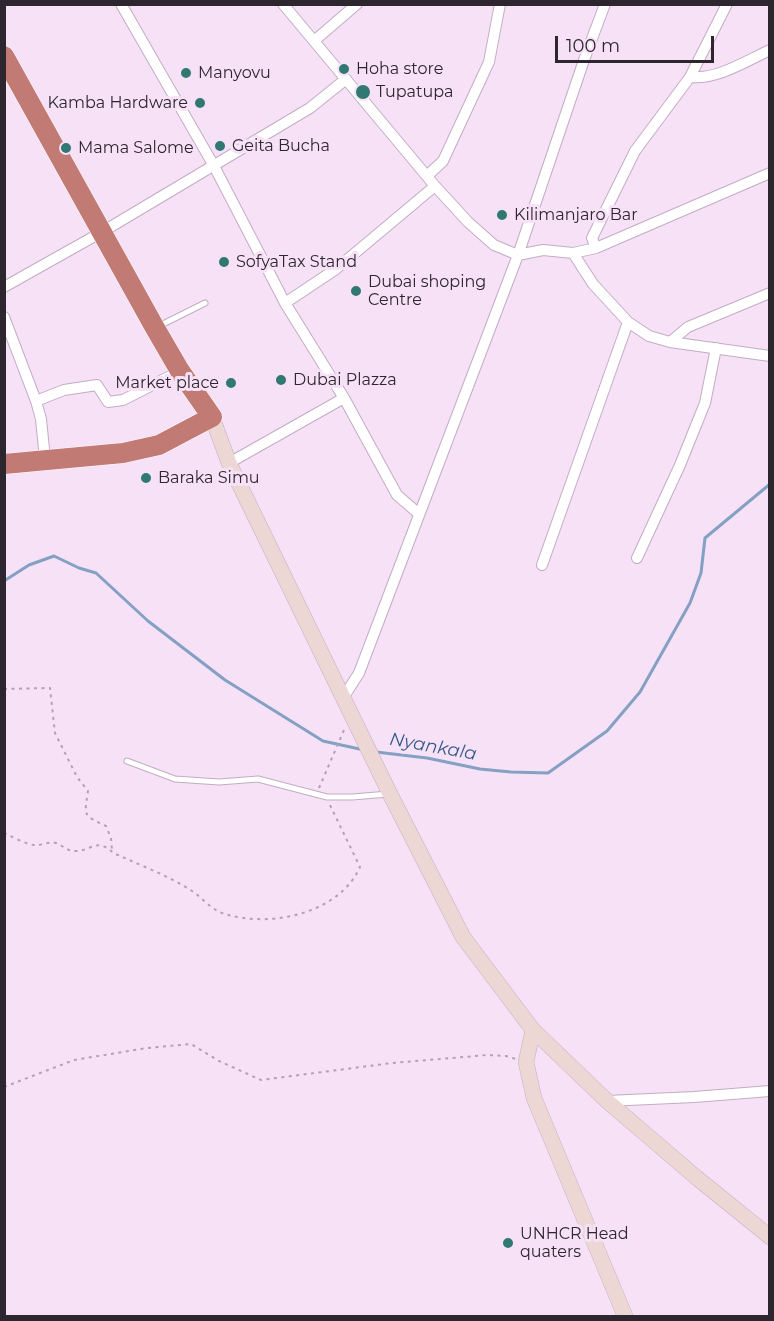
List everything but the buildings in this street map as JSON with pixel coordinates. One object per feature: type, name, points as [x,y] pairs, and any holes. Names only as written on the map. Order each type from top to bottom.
[{"type":"highway","points":[[4,56],[155,328],[180,371],[212,417],[159,445],[123,453],[4,464]]},
{"type":"main road","points":[[212,417],[229,463],[390,794],[463,936],[533,1030],[607,1101],[770,1237]]},
{"type":"main road","points":[[533,1030],[526,1062],[534,1098],[625,1317]]},
{"type":"street","points":[[121,4],[214,166],[285,303],[344,398],[397,495],[419,514]]},
{"type":"street","points":[[283,4],[435,186],[468,222],[494,245],[518,255],[543,250],[573,253],[596,248],[770,172]]},
{"type":"street","points":[[314,41],[357,4]]},
{"type":"street","points":[[427,176],[443,161],[489,62],[500,4]]},
{"type":"street","points":[[343,698],[359,673],[518,255],[605,4]]},
{"type":"street","points":[[596,248],[592,238],[635,151],[690,77],[728,4]]},
{"type":"street","points":[[690,77],[702,78],[729,69],[770,50]]},
{"type":"street","points":[[4,287],[102,232],[310,108],[346,79]]},
{"type":"street","points":[[285,303],[336,269],[435,186]]},
{"type":"street","points":[[573,253],[593,284],[628,322],[650,336],[670,342],[770,356]]},
{"type":"street","points":[[670,342],[688,327],[770,293]]},
{"type":"street","points":[[4,317],[36,401],[41,419],[45,459]]},
{"type":"street","points":[[542,564],[628,322]]},
{"type":"street","points":[[637,558],[680,465],[705,403],[716,348]]},
{"type":"street","points":[[36,401],[64,390],[97,385],[108,402],[123,400],[180,371]]},
{"type":"street","points":[[229,463],[344,398]]},
{"type":"street","points":[[607,1101],[770,1091]]},
{"type":"lane","points":[[155,328],[205,303]]},
{"type":"lane","points":[[127,761],[175,779],[219,782],[258,779],[327,797],[390,794]]},
{"type":"path","points":[[4,689],[50,688],[55,733],[77,777],[88,791],[86,814],[90,819],[106,826],[110,832],[112,851]]},
{"type":"path","points":[[316,794],[339,742]]},
{"type":"path","points":[[4,833],[33,845],[54,843],[78,852],[101,845],[182,884],[215,910],[247,918],[274,919],[309,911],[333,899],[356,876],[360,867],[334,817],[327,797]]},
{"type":"path","points":[[4,1087],[74,1060],[147,1048],[191,1044],[219,1061],[261,1080],[392,1063],[487,1055],[506,1056],[526,1062]]},
{"type":"waterway","name":"Nyankala","points":[[376,752],[427,758],[480,769],[548,773],[607,731],[640,692],[690,603],[701,573],[705,538],[770,484]]},
{"type":"waterway","name":"Nyankala","points":[[4,581],[29,565],[54,556],[96,573],[148,621],[225,680],[323,741],[364,750]]},
{"type":"place","name":"Hoha store","points":[[344,69]]},
{"type":"place","name":"Manyovu","points":[[186,73]]},
{"type":"place","name":"Tupatupa","points":[[363,92]]},
{"type":"place","name":"Kamba Hardware","points":[[200,103]]},
{"type":"place","name":"Geita Bucha","points":[[220,146]]},
{"type":"place","name":"Mama Salome","points":[[66,148]]},
{"type":"place","name":"Kilimanjaro Bar","points":[[502,215]]},
{"type":"place","name":"SofyaTax Stand","points":[[224,262]]},
{"type":"place","name":"Dubai shoping Centre","points":[[356,291]]},
{"type":"place","name":"Dubai Plazza","points":[[281,380]]},
{"type":"place","name":"Market place","points":[[231,383]]},
{"type":"place","name":"Baraka Simu","points":[[146,478]]},
{"type":"place","name":"UNHCR Head quaters","points":[[508,1243]]}]
